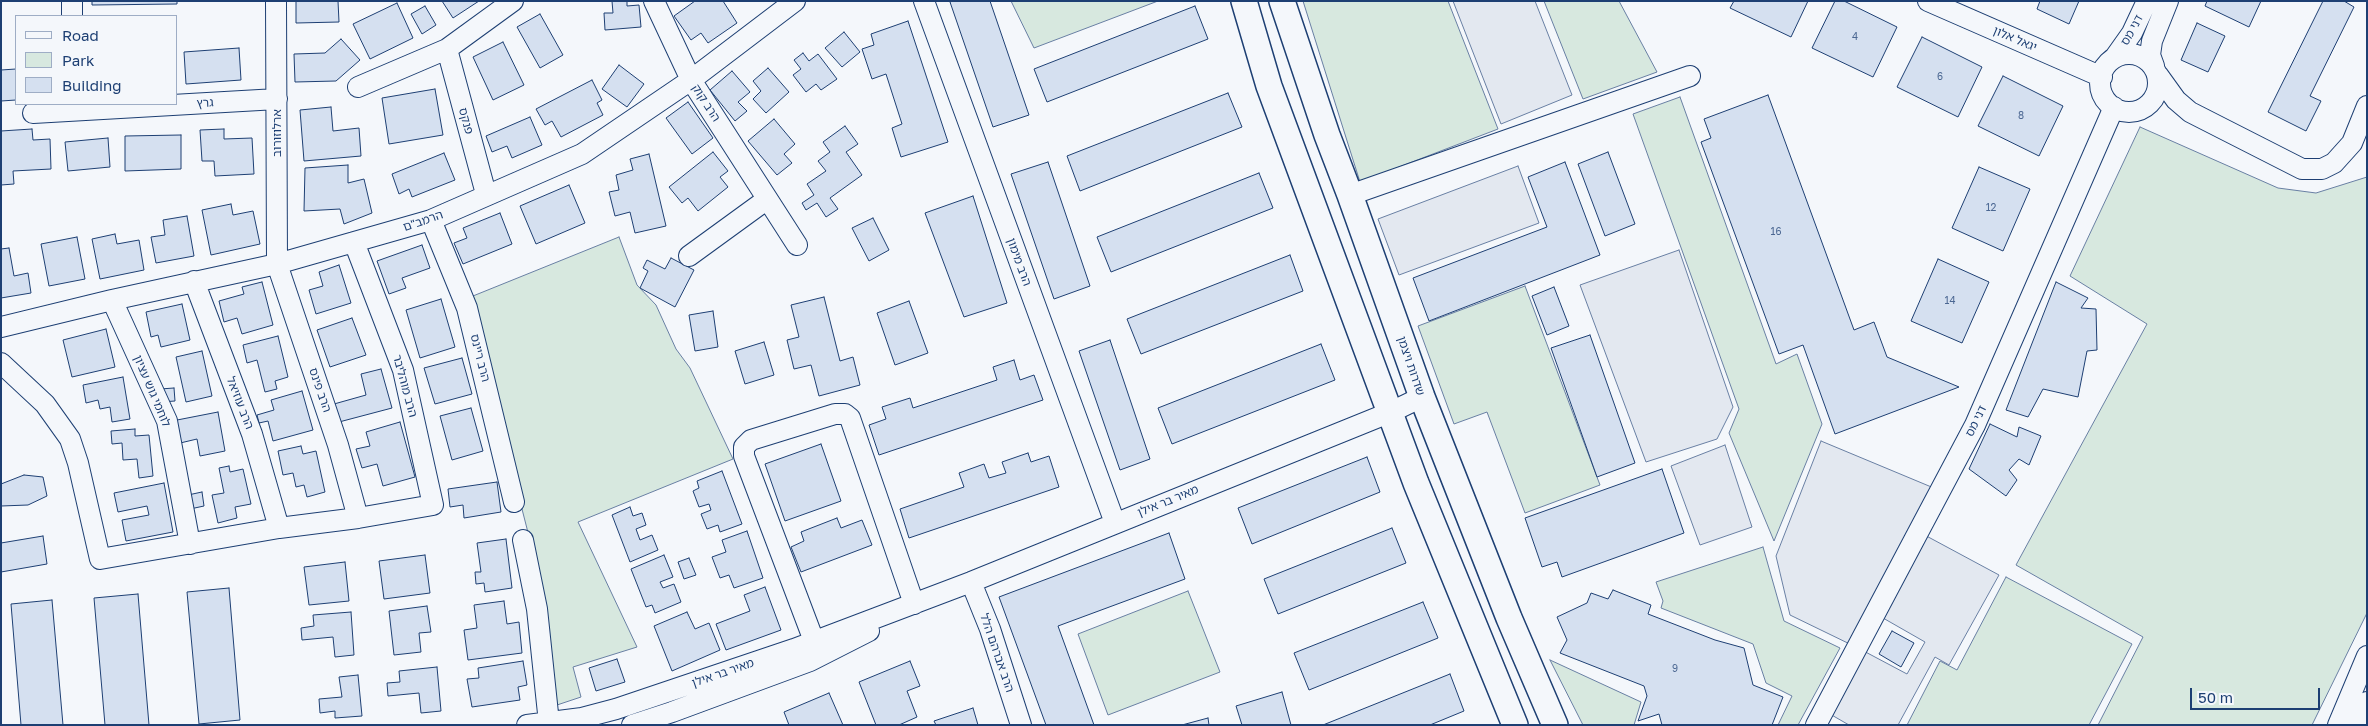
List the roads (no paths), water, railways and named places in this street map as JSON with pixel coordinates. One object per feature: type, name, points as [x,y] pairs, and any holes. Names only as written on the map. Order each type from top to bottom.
[{"type":"main road","points":[[1244,1],[1269,86],[1440,545],[1515,725]]},
{"type":"main road","name":"שדרות ויצמן","points":[[1282,1],[1327,135],[1422,397],[1506,609],[1555,725]]},
{"type":"street","points":[[72,1],[72,15]]},
{"type":"street","name":"ארלוזורוב","points":[[276,1],[277,264]]},
{"type":"street","points":[[358,87],[446,48],[513,1]]},
{"type":"street","name":"הרב קוק","points":[[654,1],[691,80],[766,200],[797,245]]},
{"type":"street","name":"הרמב\"ם","points":[[1,327],[112,300],[277,264],[431,220],[486,194],[582,154],[691,80],[795,1]]},
{"type":"street","name":"הרב מימון","points":[[924,1],[1115,523]]},
{"type":"street","name":"יגאל אלון","points":[[1928,1],[2102,76]]},
{"type":"street","name":"דני מס","points":[[2115,57],[2132,33],[2147,1]]},
{"type":"street","name":"דני מס","points":[[2156,71],[2150,55],[2152,41],[2168,1]]},
{"type":"street","name":"פנקס","points":[[446,48],[486,194]]},
{"type":"street","points":[[2190,112],[2153,107],[2131,112],[2114,108],[2102,92],[2102,76],[2107,64],[2115,57],[2134,54],[2144,57],[2176,100],[2190,112],[2290,164],[2313,170],[2322,169],[2334,163],[2352,143],[2362,130],[2367,106]]},
{"type":"street","points":[[2141,109],[2150,104],[2156,95],[2158,85],[2156,71]]},
{"type":"street","points":[[1350,195],[1690,76]]},
{"type":"street","name":"גרץ","points":[[178,102],[277,98]]},
{"type":"street","name":"גרץ","points":[[33,113],[72,107],[118,105]]},
{"type":"street","name":"דני מס","points":[[1816,725],[1974,426],[2114,108]]},
{"type":"street","points":[[690,256],[766,200]]},
{"type":"street","name":"הרב ריינס","points":[[431,220],[467,308],[514,502]]},
{"type":"street","name":"הרב מוהליבר","points":[[354,242],[403,370],[433,505],[358,518]]},
{"type":"street","name":"הרב פינס","points":[[277,264],[338,445],[358,518]]},
{"type":"street","name":"הרב עוזיאל","points":[[194,282],[252,434],[279,528]]},
{"type":"street","name":"לוחמי גוש עציון","points":[[112,300],[167,421],[190,544]]},
{"type":"street","points":[[1,363],[45,404],[70,439],[78,463],[100,559],[279,528],[358,518]]},
{"type":"street","name":"מאיר בר אילן","points":[[527,725],[583,722],[814,641],[971,582],[1391,412],[1422,397]]},
{"type":"street","points":[[814,641],[744,456],[744,447],[750,440],[834,414],[844,414],[850,418],[914,604]]},
{"type":"street","points":[[523,540],[537,609],[549,723]]},
{"type":"street","name":"הרב אברהם הלל","points":[[971,582],[990,629],[1021,725]]},
{"type":"street","name":"מאיר בר אילן","points":[[632,725],[810,661],[874,629],[914,604]]},
{"type":"street","points":[[2338,725],[2367,656]]},
{"type":"street","points":[[2359,725],[2367,702]]}]
